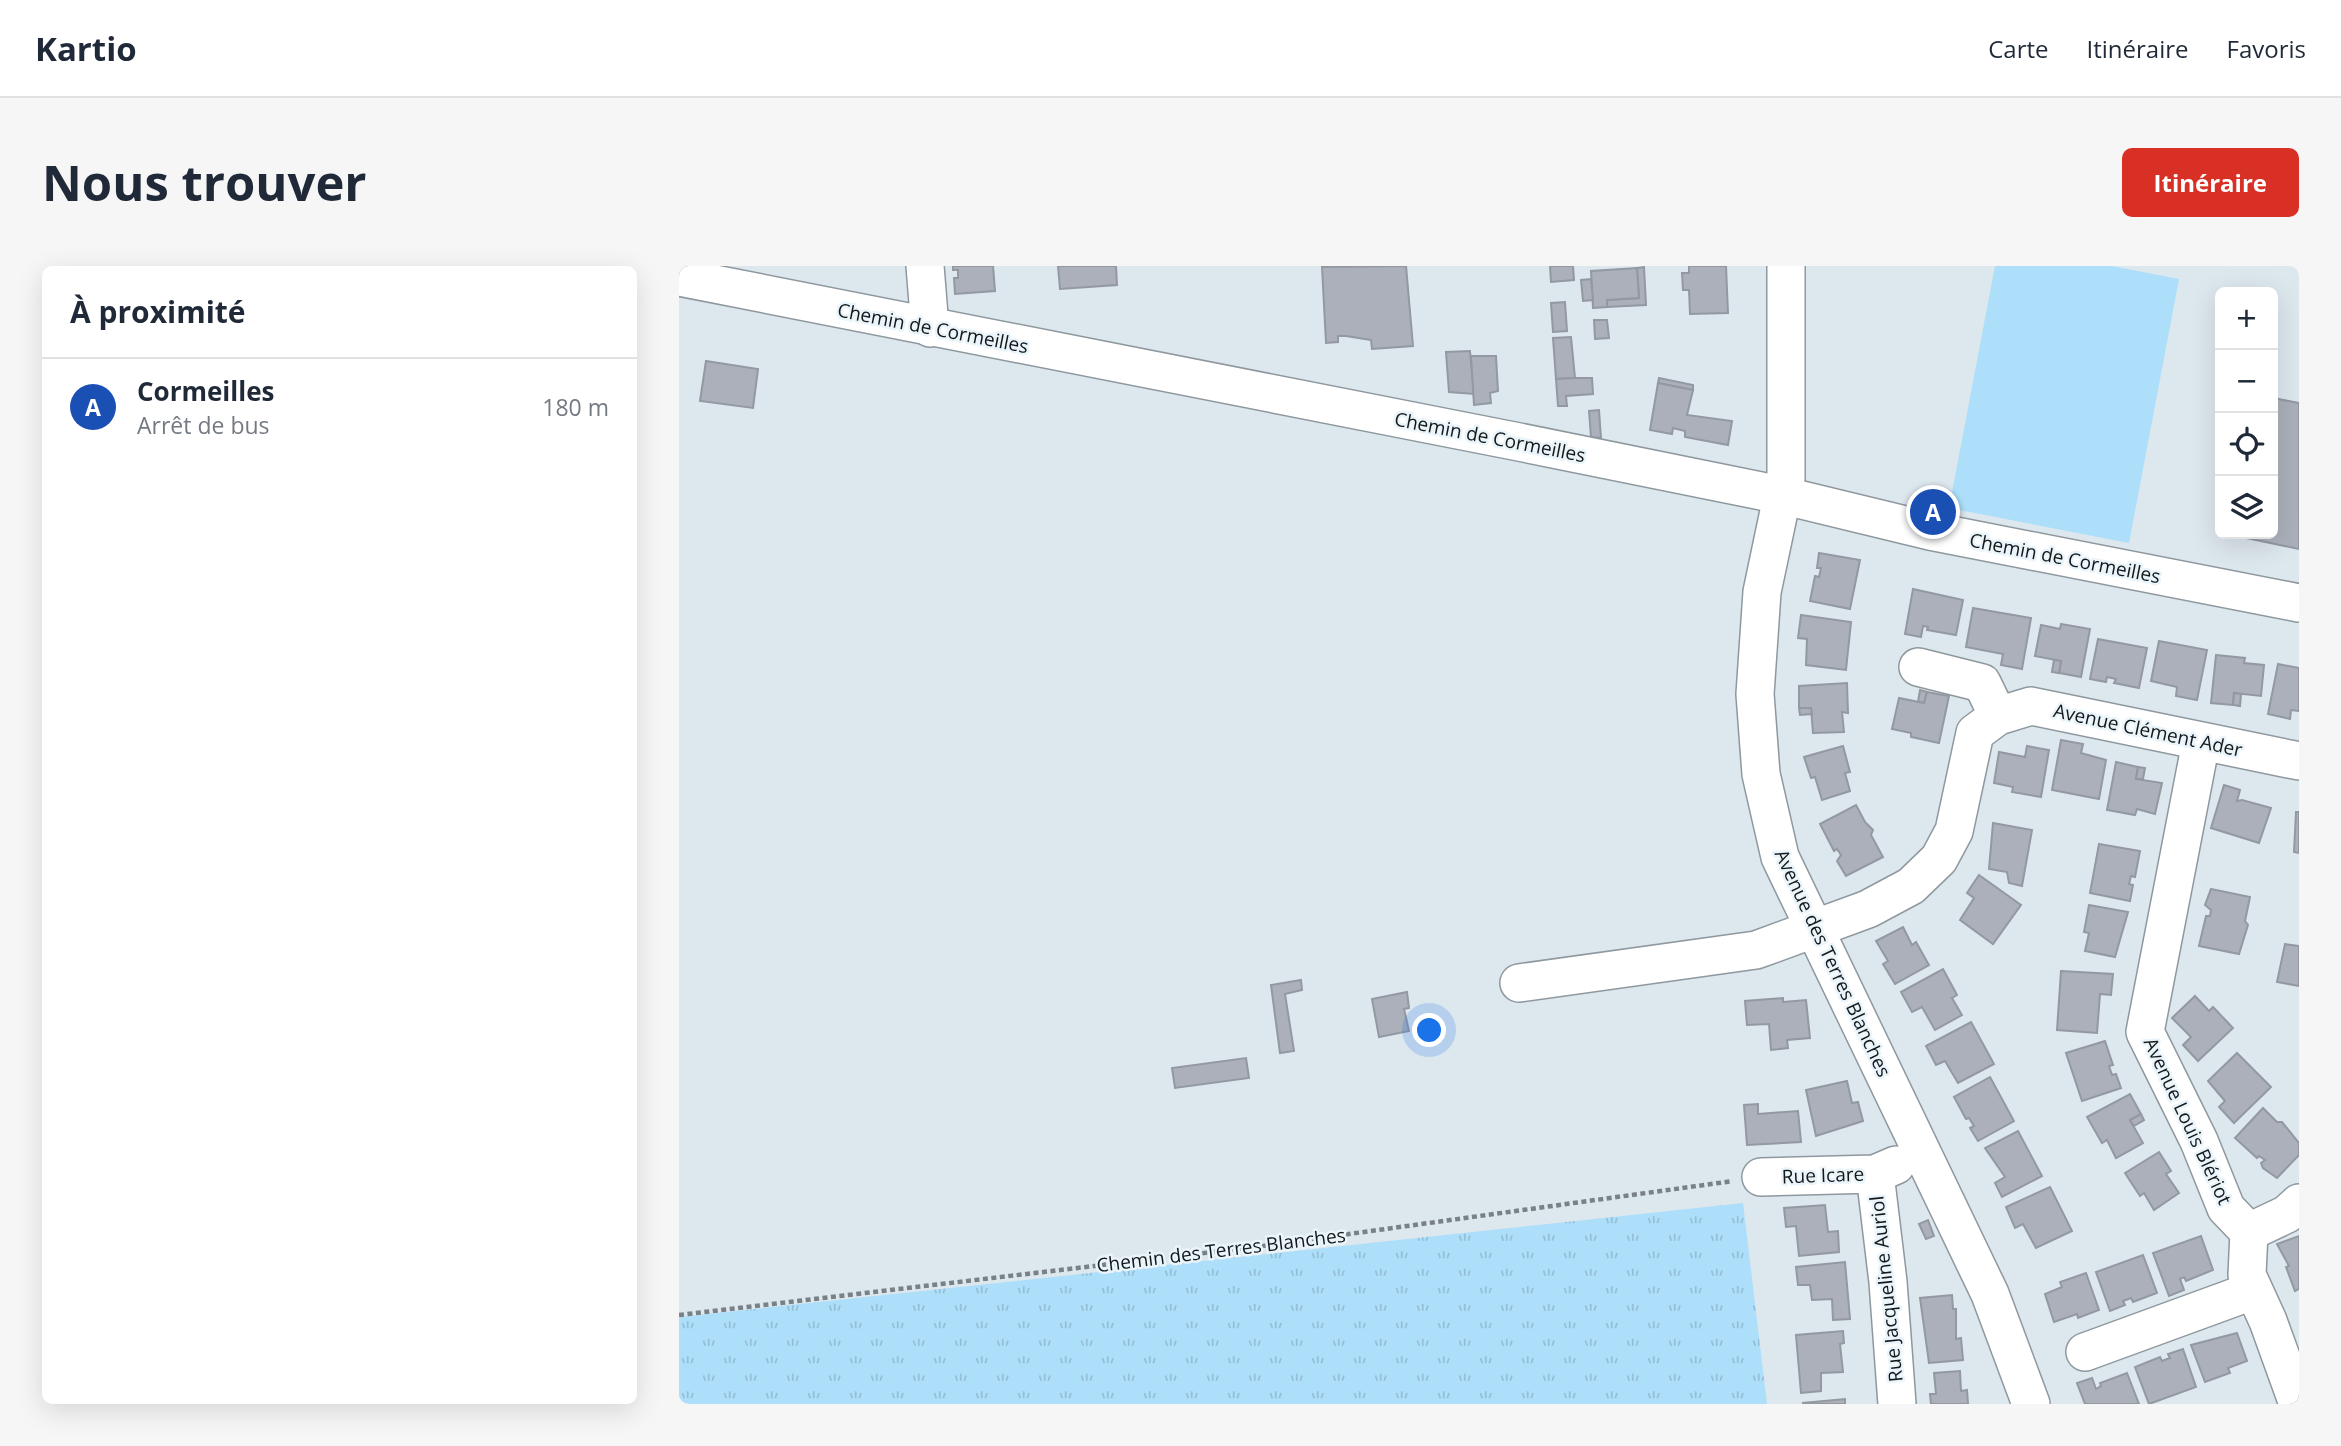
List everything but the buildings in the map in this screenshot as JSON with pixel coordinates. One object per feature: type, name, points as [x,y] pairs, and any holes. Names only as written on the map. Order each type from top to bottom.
[{"type":"street","points":[[925,266],[930,328]]},
{"type":"street","points":[[1781,495],[1786,478],[1786,266]]},
{"type":"street","name":"Chemin de Cormeilles","points":[[679,277],[753,279],[930,328],[1781,495],[1930,531],[2299,603]]},
{"type":"street","name":"Avenue des Terres Blanches","points":[[1781,495],[1762,592],[1755,694],[1761,774],[1780,857],[1990,1294],[2031,1404]]},
{"type":"street","points":[[1918,667],[1982,683],[1998,716]]},
{"type":"street","name":"Avenue Clément Ader","points":[[1520,983],[1756,950],[1868,909],[1911,886],[1939,859],[1954,831],[1975,733],[1998,716],[2031,706],[2299,761]]},
{"type":"street","name":"Avenue Louis Blériot","points":[[2201,742],[2145,1032],[2199,1141],[2226,1208],[2249,1232]]},
{"type":"street","name":"Rue Icare","points":[[1761,1177],[1875,1174],[1923,1153]]},
{"type":"street","name":"Rue Jacqueline Auriol","points":[[1875,1174],[1888,1282],[1898,1404]]},
{"type":"street","points":[[2298,1404],[2268,1321],[2252,1291],[2246,1261],[2249,1232],[2287,1214],[2299,1203]]},
{"type":"street","points":[[2085,1352],[2252,1291]]},
{"type":"path","name":"Chemin des Terres Blanches","points":[[679,1315],[1255,1247],[1761,1177]]},
{"type":"green space","points":[[1995,266],[2112,266],[2179,279],[2129,543],[1949,508]]},
{"type":"green space","points":[[1743,1203],[1767,1404],[679,1404],[679,1317]]},
{"type":"place","name":"Cormeilles","points":[[1933,512]]}]
